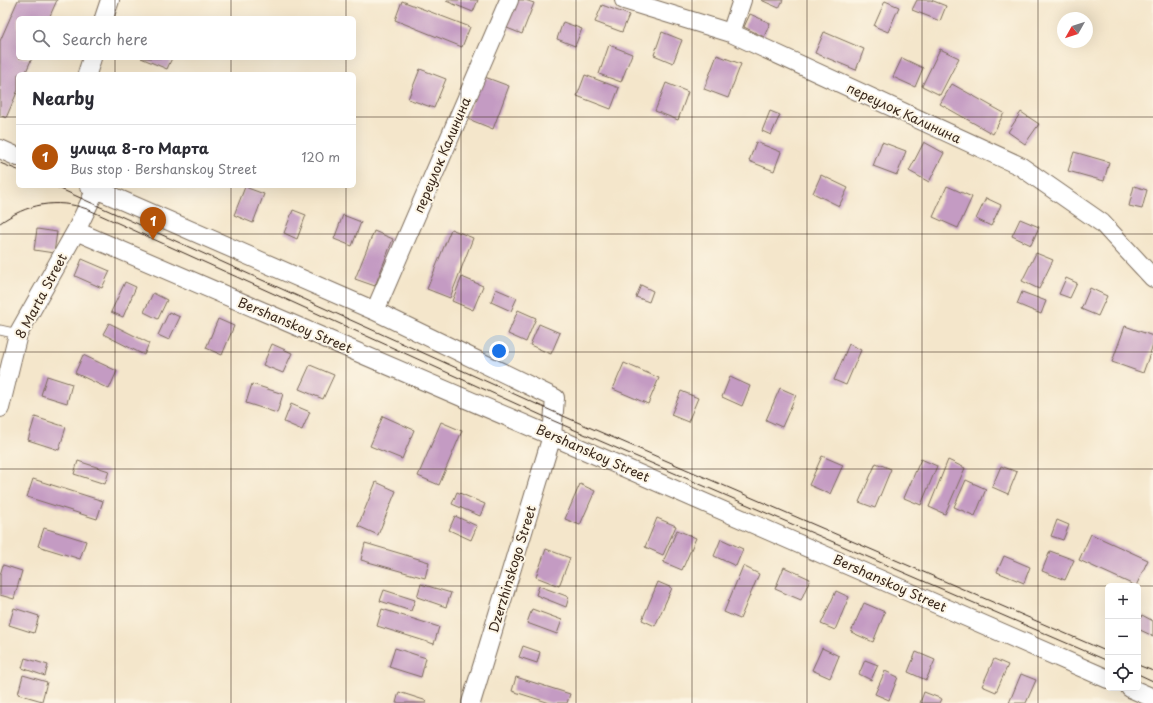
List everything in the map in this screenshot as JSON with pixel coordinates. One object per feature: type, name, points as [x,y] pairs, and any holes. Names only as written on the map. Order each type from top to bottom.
[{"type":"street","points":[[105,16],[110,0]]},
{"type":"street","name":"переулок Калинина","points":[[375,311],[509,0]]},
{"type":"street","name":"переулок Калинина","points":[[624,0],[731,33],[1020,166],[1102,223],[1153,278]]},
{"type":"street","points":[[731,33],[742,0]]},
{"type":"street","points":[[88,72],[91,60]]},
{"type":"street","points":[[0,149],[16,156]]},
{"type":"street","name":"8 Marta Street","points":[[0,408],[18,334],[76,231],[93,188]]},
{"type":"street","points":[[95,188],[375,311]]},
{"type":"street","name":"Bershanskoy Street","points":[[76,231],[1105,677]]},
{"type":"street","name":"Dzerzhinskogo Street","points":[[375,311],[555,398],[552,436],[472,703]]},
{"type":"street","points":[[1137,691],[1153,698]]},
{"type":"lane","points":[[0,330],[18,334]]},
{"type":"building","points":[[18,0],[57,0],[50,16],[16,16],[16,60],[31,60],[26,72],[16,72],[16,95],[6,118],[0,115],[0,41]]},
{"type":"building","points":[[478,0],[473,12],[446,1]]},
{"type":"building","points":[[512,0],[525,0],[534,3],[522,34],[502,26]]},
{"type":"building","points":[[761,0],[783,0],[779,8]]},
{"type":"building","points":[[917,0],[931,0],[946,6],[940,21],[912,10]]},
{"type":"building","points":[[402,1],[470,27],[462,47],[395,20]]},
{"type":"building","points":[[885,1],[899,7],[888,32],[874,26]]},
{"type":"building","points":[[602,5],[629,15],[622,32],[595,22]]},
{"type":"building","points":[[750,14],[770,23],[764,37],[744,27]]},
{"type":"building","points":[[563,22],[582,29],[575,46],[557,39]]},
{"type":"building","points":[[662,32],[682,40],[673,63],[654,55]]},
{"type":"building","points":[[824,32],[864,49],[856,70],[815,53]]},
{"type":"building","points":[[609,45],[632,54],[621,82],[599,74]]},
{"type":"building","points":[[940,49],[959,58],[940,95],[922,86]]},
{"type":"building","points":[[717,55],[741,64],[728,98],[704,89]]},
{"type":"building","points":[[902,58],[923,68],[915,87],[893,77]]},
{"type":"building","points":[[146,60],[171,60],[167,69]]},
{"type":"building","points":[[420,69],[446,79],[434,108],[408,99]]},
{"type":"building","points":[[585,75],[619,88],[611,109],[577,96]]},
{"type":"building","points":[[482,76],[509,86],[493,129],[466,118]]},
{"type":"building","points":[[666,83],[688,92],[678,120],[655,111]]},
{"type":"building","points":[[952,84],[1004,113],[993,134],[940,104]]},
{"type":"building","points":[[770,111],[780,115],[771,135],[762,131]]},
{"type":"building","points":[[1021,112],[1039,124],[1025,144],[1008,132]]},
{"type":"building","points":[[756,142],[781,152],[774,171],[749,161]]},
{"type":"building","points":[[882,142],[906,151],[897,175],[873,166]]},
{"type":"building","points":[[924,142],[944,153],[929,182],[909,171]]},
{"type":"building","points":[[1074,152],[1109,162],[1104,181],[1068,171]]},
{"type":"building","points":[[821,175],[848,188],[839,206],[813,193]]},
{"type":"building","points":[[947,186],[972,197],[958,228],[933,217]]},
{"type":"building","points":[[1134,186],[1147,190],[1142,209],[1129,206]]},
{"type":"building","points":[[245,188],[264,194],[253,223],[234,215]]},
{"type":"building","points":[[986,198],[1001,205],[991,226],[976,219]]},
{"type":"building","points":[[293,210],[306,215],[297,239],[284,233]]},
{"type":"building","points":[[343,215],[361,222],[352,246],[334,239]]},
{"type":"building","points":[[1020,219],[1039,227],[1031,245],[1012,236]]},
{"type":"building","points":[[37,229],[57,232],[54,253],[34,250]]},
{"type":"building","points":[[451,229],[473,238],[450,298],[427,289]]},
{"type":"building","points":[[374,231],[393,239],[375,286],[355,279]]},
{"type":"building","points":[[1036,253],[1053,260],[1039,289],[1022,281]]},
{"type":"building","points":[[82,259],[110,271],[102,288],[75,276]]},
{"type":"building","points":[[462,277],[483,286],[473,310],[452,301]]},
{"type":"building","points":[[1066,278],[1077,283],[1070,298],[1059,294]]},
{"type":"building","points":[[125,282],[136,287],[123,317],[111,312]]},
{"type":"building","points":[[641,285],[653,291],[649,302],[636,297]]},
{"type":"building","points":[[1090,288],[1107,296],[1098,316],[1081,309]]},
{"type":"building","points":[[496,289],[517,298],[511,311],[491,302]]},
{"type":"building","points":[[1022,292],[1046,301],[1041,314],[1017,304]]},
{"type":"building","points":[[153,293],[167,300],[158,319],[144,312]]},
{"type":"building","points":[[518,310],[536,318],[526,342],[508,334]]},
{"type":"building","points":[[169,312],[180,317],[169,340],[158,335]]},
{"type":"building","points":[[218,319],[234,326],[222,355],[206,348]]},
{"type":"building","points":[[109,323],[149,343],[144,355],[103,334]]},
{"type":"building","points":[[539,324],[560,333],[551,354],[530,345]]},
{"type":"building","points":[[1125,326],[1153,336],[1153,345],[1143,373],[1112,362]]},
{"type":"building","points":[[272,344],[292,353],[283,373],[263,365]]},
{"type":"building","points":[[849,344],[861,350],[846,385],[834,380]]},
{"type":"building","points":[[83,355],[117,371],[109,389],[75,373]]},
{"type":"building","points":[[624,363],[659,378],[648,404],[613,389]]},
{"type":"building","points":[[310,365],[334,375],[323,399],[299,389]]},
{"type":"building","points":[[47,376],[72,384],[67,403],[41,395]]},
{"type":"building","points":[[730,377],[750,386],[742,406],[722,397]]},
{"type":"building","points":[[252,384],[283,394],[277,413],[246,403]]},
{"type":"building","points":[[780,388],[796,395],[782,427],[766,420]]},
{"type":"building","points":[[681,391],[698,398],[688,422],[671,415]]},
{"type":"building","points":[[291,404],[310,412],[302,430],[284,422]]},
{"type":"building","points":[[383,416],[414,430],[402,459],[370,446]]},
{"type":"building","points":[[35,417],[66,427],[59,450],[28,440]]},
{"type":"building","points":[[441,422],[462,431],[439,485],[418,476]]},
{"type":"building","points":[[822,456],[843,465],[830,494],[809,485]]},
{"type":"building","points":[[921,459],[937,466],[921,505],[904,498]]},
{"type":"building","points":[[948,460],[965,468],[945,514],[929,507]]},
{"type":"building","points":[[78,461],[109,471],[105,484],[74,474]]},
{"type":"building","points":[[876,463],[891,469],[875,508],[859,502]]},
{"type":"building","points":[[1001,466],[1017,472],[1008,494],[992,487]]},
{"type":"building","points":[[33,479],[103,501],[97,519],[27,497]]},
{"type":"building","points":[[966,480],[986,489],[975,516],[954,507]]},
{"type":"building","points":[[376,482],[396,491],[378,535],[358,526]]},
{"type":"building","points":[[580,484],[595,491],[580,525],[565,519]]},
{"type":"building","points":[[457,492],[485,504],[480,516],[452,504]]},
{"type":"building","points":[[455,516],[477,526],[471,540],[449,530]]},
{"type":"building","points":[[657,518],[676,526],[663,555],[645,547]]},
{"type":"building","points":[[1057,520],[1069,525],[1063,540],[1051,536]]},
{"type":"building","points":[[44,528],[86,541],[80,559],[38,546]]},
{"type":"building","points":[[677,530],[696,538],[682,570],[663,562]]},
{"type":"building","points":[[1091,534],[1148,560],[1137,583],[1129,583],[1079,560]]},
{"type":"building","points":[[721,539],[743,549],[736,566],[714,556]]},
{"type":"building","points":[[365,543],[429,562],[425,578],[361,560]]},
{"type":"building","points":[[546,549],[570,558],[559,586],[536,577]]},
{"type":"building","points":[[1050,551],[1074,560],[1065,580],[1042,571]]},
{"type":"building","points":[[1004,556],[1030,567],[1024,583],[997,572]]},
{"type":"building","points":[[3,565],[22,571],[14,599],[0,595],[0,575]]},
{"type":"building","points":[[743,566],[759,574],[740,619],[724,612]]},
{"type":"building","points":[[784,567],[810,579],[801,600],[775,589]]},
{"type":"building","points":[[658,582],[672,588],[655,626],[642,620]]},
{"type":"building","points":[[421,584],[451,593],[446,607],[417,597]]},
{"type":"building","points":[[539,586],[569,597],[566,607],[536,595]]},
{"type":"building","points":[[384,590],[415,600],[411,611],[380,601]]},
{"type":"building","points":[[836,591],[849,597],[835,630],[821,624]]},
{"type":"building","points":[[864,603],[885,612],[873,642],[851,632]]},
{"type":"building","points":[[14,608],[39,616],[34,633],[9,625]]},
{"type":"building","points":[[382,609],[439,627],[434,644],[377,626]]},
{"type":"building","points":[[532,609],[562,620],[557,634],[527,623]]},
{"type":"building","points":[[1142,615],[1153,621],[1153,636],[1141,630]]},
{"type":"building","points":[[523,646],[540,652],[537,663],[519,657]]},
{"type":"building","points":[[395,648],[426,658],[421,677],[389,667]]},
{"type":"building","points":[[822,648],[839,656],[830,678],[812,670]]},
{"type":"building","points":[[916,652],[935,660],[926,680],[908,672]]},
{"type":"building","points":[[25,658],[48,665],[45,676],[22,668]]},
{"type":"building","points":[[994,659],[1008,665],[996,692],[982,686]]},
{"type":"building","points":[[865,660],[878,665],[871,680],[859,674]]},
{"type":"building","points":[[885,671],[898,677],[889,700],[875,694]]},
{"type":"building","points":[[1021,674],[1036,680],[1026,703],[1009,703]]},
{"type":"building","points":[[23,675],[47,682],[42,701],[18,694]]},
{"type":"building","points":[[516,677],[570,694],[567,703],[550,703],[512,691]]},
{"type":"building","points":[[399,692],[427,701],[426,703],[396,703]]},
{"type":"building","points":[[924,692],[942,699],[940,703],[920,703]]},
{"type":"tram line","points":[[0,163],[16,169]]},
{"type":"tram line","points":[[58,188],[554,412],[1105,651]]},
{"type":"tram line","points":[[0,223],[21,211],[42,205],[64,204],[87,209],[554,421],[1105,660]]},
{"type":"tram line","points":[[1141,666],[1153,671]]},
{"type":"tram line","points":[[1141,675],[1153,681]]},
{"type":"place","name":"улица 8-го Марта","points":[[153,240]]}]
